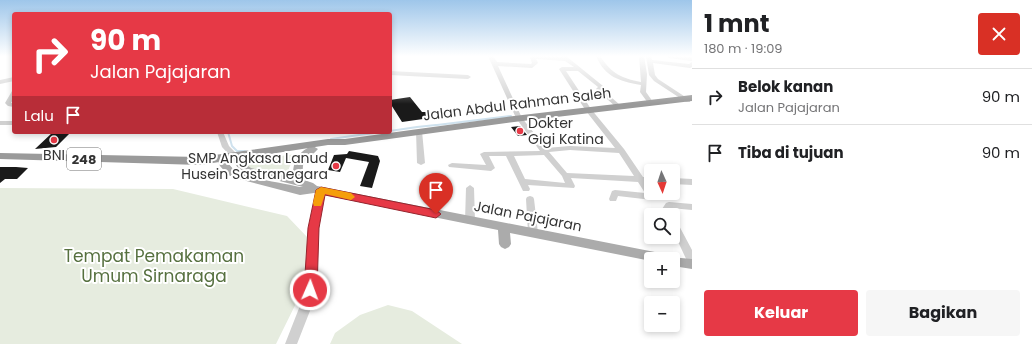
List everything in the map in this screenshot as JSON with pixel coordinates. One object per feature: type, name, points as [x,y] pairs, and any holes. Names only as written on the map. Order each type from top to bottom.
[{"type":"highway","name":"Jalan Abdul Rahman Saleh","points":[[228,157],[312,149],[345,142],[518,118],[650,102],[688,99]]},
{"type":"highway","name":"Jalan Abdul Rahman Saleh","points":[[228,157],[328,142],[345,142]]},
{"type":"highway","name":"248","points":[[0,156],[175,162],[228,157]]},
{"type":"highway","name":"248","points":[[0,162],[191,167],[228,157]]},
{"type":"main road","points":[[299,182],[297,173],[300,159],[302,155],[312,149]]},
{"type":"main road","name":"Jalan Pajajaran","points":[[228,157],[248,170],[299,182],[309,185],[317,190]]},
{"type":"main road","name":"Jalan Pajajaran","points":[[228,157],[232,173],[300,191],[317,190],[532,234],[644,255]]},
{"type":"main road","points":[[504,228],[505,244]]},
{"type":"main road","points":[[680,261],[692,264]]},
{"type":"street","points":[[499,72],[518,118],[565,174],[571,186],[525,186],[509,154]]},
{"type":"street","points":[[564,72],[588,110],[621,151],[652,197],[615,193],[613,199]]},
{"type":"street","points":[[583,72],[601,88],[599,89],[618,106]]},
{"type":"street","points":[[609,72],[615,77],[620,77],[623,81],[644,84]]},
{"type":"street","points":[[645,72],[642,92],[650,102]]},
{"type":"street","points":[[651,72],[656,80],[688,99]]},
{"type":"street","points":[[392,73],[468,77]]},
{"type":"street","points":[[0,82],[12,79]]},
{"type":"street","points":[[12,96],[8,103],[12,105]]},
{"type":"street","points":[[0,123],[12,123]]},
{"type":"street","points":[[419,132],[421,163]]},
{"type":"street","points":[[221,134],[228,157]]},
{"type":"street","points":[[452,165],[491,168],[484,154],[545,152],[570,148],[621,151]]},
{"type":"street","points":[[565,174],[644,180]]},
{"type":"street","points":[[680,181],[692,182]]},
{"type":"street","points":[[470,188],[470,221]]},
{"type":"street","points":[[291,344],[309,298],[317,190]]},
{"type":"street","points":[[530,199],[532,234]]},
{"type":"street","points":[[667,208],[669,205],[692,207]]},
{"type":"street","points":[[680,236],[692,260]]},
{"type":"green space","points":[[296,154],[289,168],[289,178],[249,169],[244,165],[257,159]]},
{"type":"green space","name":"Tempat Pemakaman Umum Sirnaraga","points":[[0,188],[173,189],[287,216],[308,238],[308,279],[276,344],[0,344]]},
{"type":"green space","points":[[388,305],[412,311],[462,344],[330,344],[335,333],[360,315]]},
{"type":"building","points":[[410,97],[422,112],[427,112],[430,118],[402,122],[392,106],[392,100]]},
{"type":"building","name":"Dokter Gigi Katina","points":[[520,126],[527,135],[518,136],[511,127]]},
{"type":"building","name":"BNI","points":[[51,134],[69,134],[56,147],[35,149]]},
{"type":"building","name":"SMP Angkasa Lanud Husein Sastranegara","points":[[349,151],[378,156],[380,161],[372,188],[360,186],[369,162],[346,158],[340,172],[328,170],[334,155],[347,154]]},
{"type":"building","points":[[0,167],[28,168],[17,179],[5,179],[0,183]]},
{"type":"waterway","points":[[437,125],[511,116]]},
{"type":"waterway","points":[[392,131],[436,125]]},
{"type":"waterway","points":[[229,134],[232,146],[237,151],[245,151]]},
{"type":"waterway","points":[[331,139],[366,134]]},
{"type":"slow traffic","points":[[318,203],[321,190],[351,197]]},
{"type":"place","name":"Dokter Gigi Katina","points":[[520,131]]},
{"type":"place","name":"BNI","points":[[54,140]]},
{"type":"place","name":"SMP Angkasa Lanud Husein Sastranegara","points":[[336,166]]},
{"type":"route","points":[[310,290],[314,228],[317,205],[321,190],[436,214]]}]
